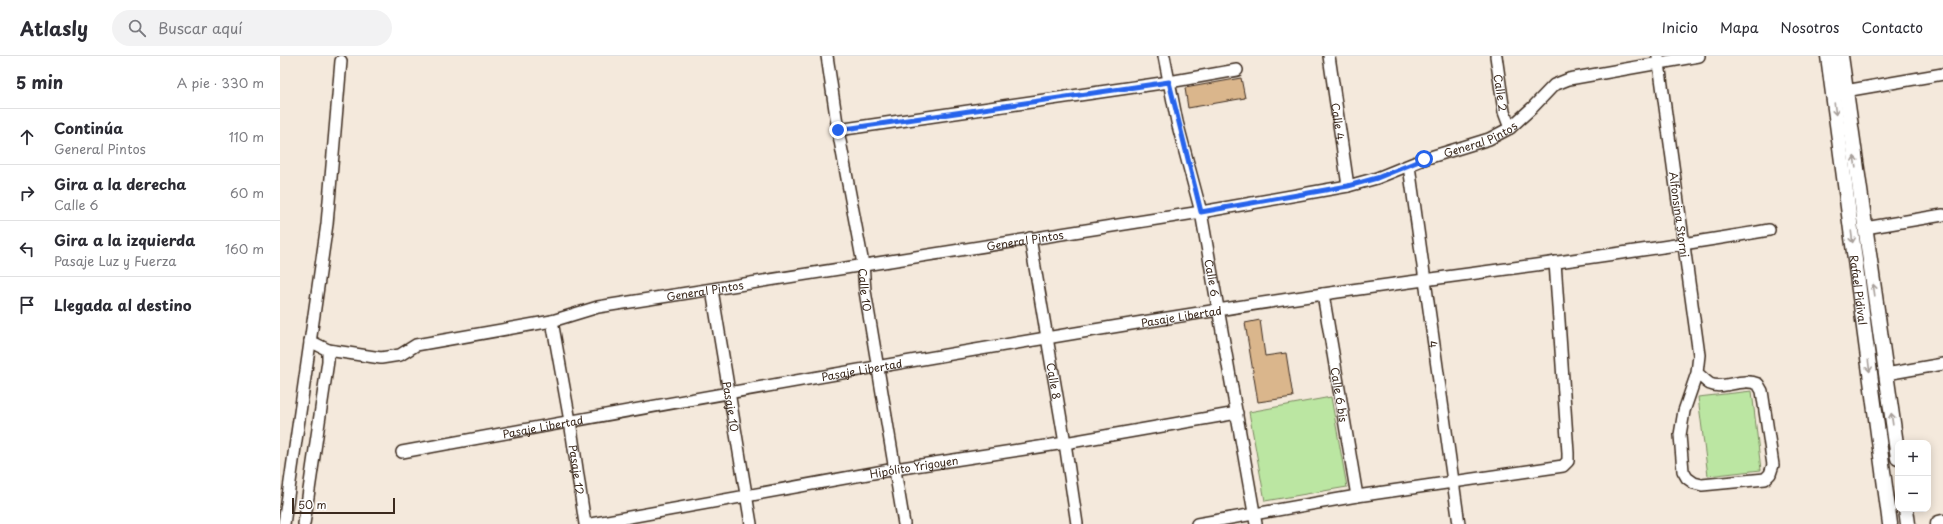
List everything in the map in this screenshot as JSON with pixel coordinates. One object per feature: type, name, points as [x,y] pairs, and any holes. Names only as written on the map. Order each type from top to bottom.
[{"type":"main road","points":[[1939,524],[1943,523]]},
{"type":"street","name":"Calle 10","points":[[827,56],[838,130],[863,264],[865,291],[904,524]]},
{"type":"street","name":"Calle 6","points":[[1164,56],[1201,212],[1255,519]]},
{"type":"street","name":"Calle 4","points":[[1329,56],[1348,186]]},
{"type":"street","name":"Calle 2","points":[[1496,56],[1504,112],[1510,128]]},
{"type":"street","name":"General Pintos","points":[[310,341],[328,350],[381,358],[400,355],[416,345],[552,321],[598,307],[712,290],[863,264],[1201,212],[1348,186],[1377,178],[1424,159],[1489,139],[1510,128],[1554,85],[1569,79],[1658,59],[1700,56]]},
{"type":"street","name":"Rafael Pidival","points":[[1828,56],[1839,90],[1865,228],[1895,440]]},
{"type":"street","name":"Rafael Pidival","points":[[1841,56],[1839,90],[1890,524]]},
{"type":"street","points":[[284,524],[327,224],[341,58]]},
{"type":"street","name":"Alfonsina Storni","points":[[1658,59],[1686,245],[1699,355],[1697,373],[1691,386],[1684,411],[1680,435],[1683,471],[1687,478],[1702,485],[1765,479],[1770,474],[1772,464],[1762,391],[1758,384],[1747,381],[1716,386],[1710,384],[1697,373]]},
{"type":"street","points":[[838,130],[1169,82],[1237,70]]},
{"type":"street","points":[[1839,90],[1943,74]]},
{"type":"street","name":"4","points":[[1409,166],[1426,279],[1459,524]]},
{"type":"street","points":[[1865,228],[1943,215]]},
{"type":"street","name":"Pasaje Libertad","points":[[402,452],[878,367],[1218,310],[1426,279],[1686,245],[1769,230]]},
{"type":"street","name":"Calle 8","points":[[1030,238],[1078,524]]},
{"type":"street","points":[[1197,524],[1255,519],[1357,496],[1563,466],[1568,461],[1555,262]]},
{"type":"street","name":"Pasaje 10","points":[[712,290],[751,524]]},
{"type":"street","name":"Calle 6 bis","points":[[1323,294],[1357,496]]},
{"type":"street","name":"Pasaje 12","points":[[552,321],[570,421],[585,524]]},
{"type":"street","points":[[304,524],[328,361],[328,350]]},
{"type":"street","points":[[1886,374],[1943,364]]},
{"type":"street","name":"Hipólito Yrigoyen","points":[[591,524],[895,469],[1065,443],[1237,413]]},
{"type":"street","points":[[1906,512],[1908,524]]},
{"type":"green space","points":[[1752,391],[1761,470],[1708,476],[1698,397]]},
{"type":"green space","points":[[1331,397],[1347,487],[1265,501],[1249,412]]},
{"type":"building","points":[[1241,78],[1245,98],[1188,108],[1185,88]]},
{"type":"building","points":[[1260,320],[1265,356],[1286,353],[1293,397],[1258,402],[1245,323]]},
{"type":"route","points":[[838,130],[1169,82],[1177,122],[1201,212],[1348,186],[1377,178],[1424,159]]}]
